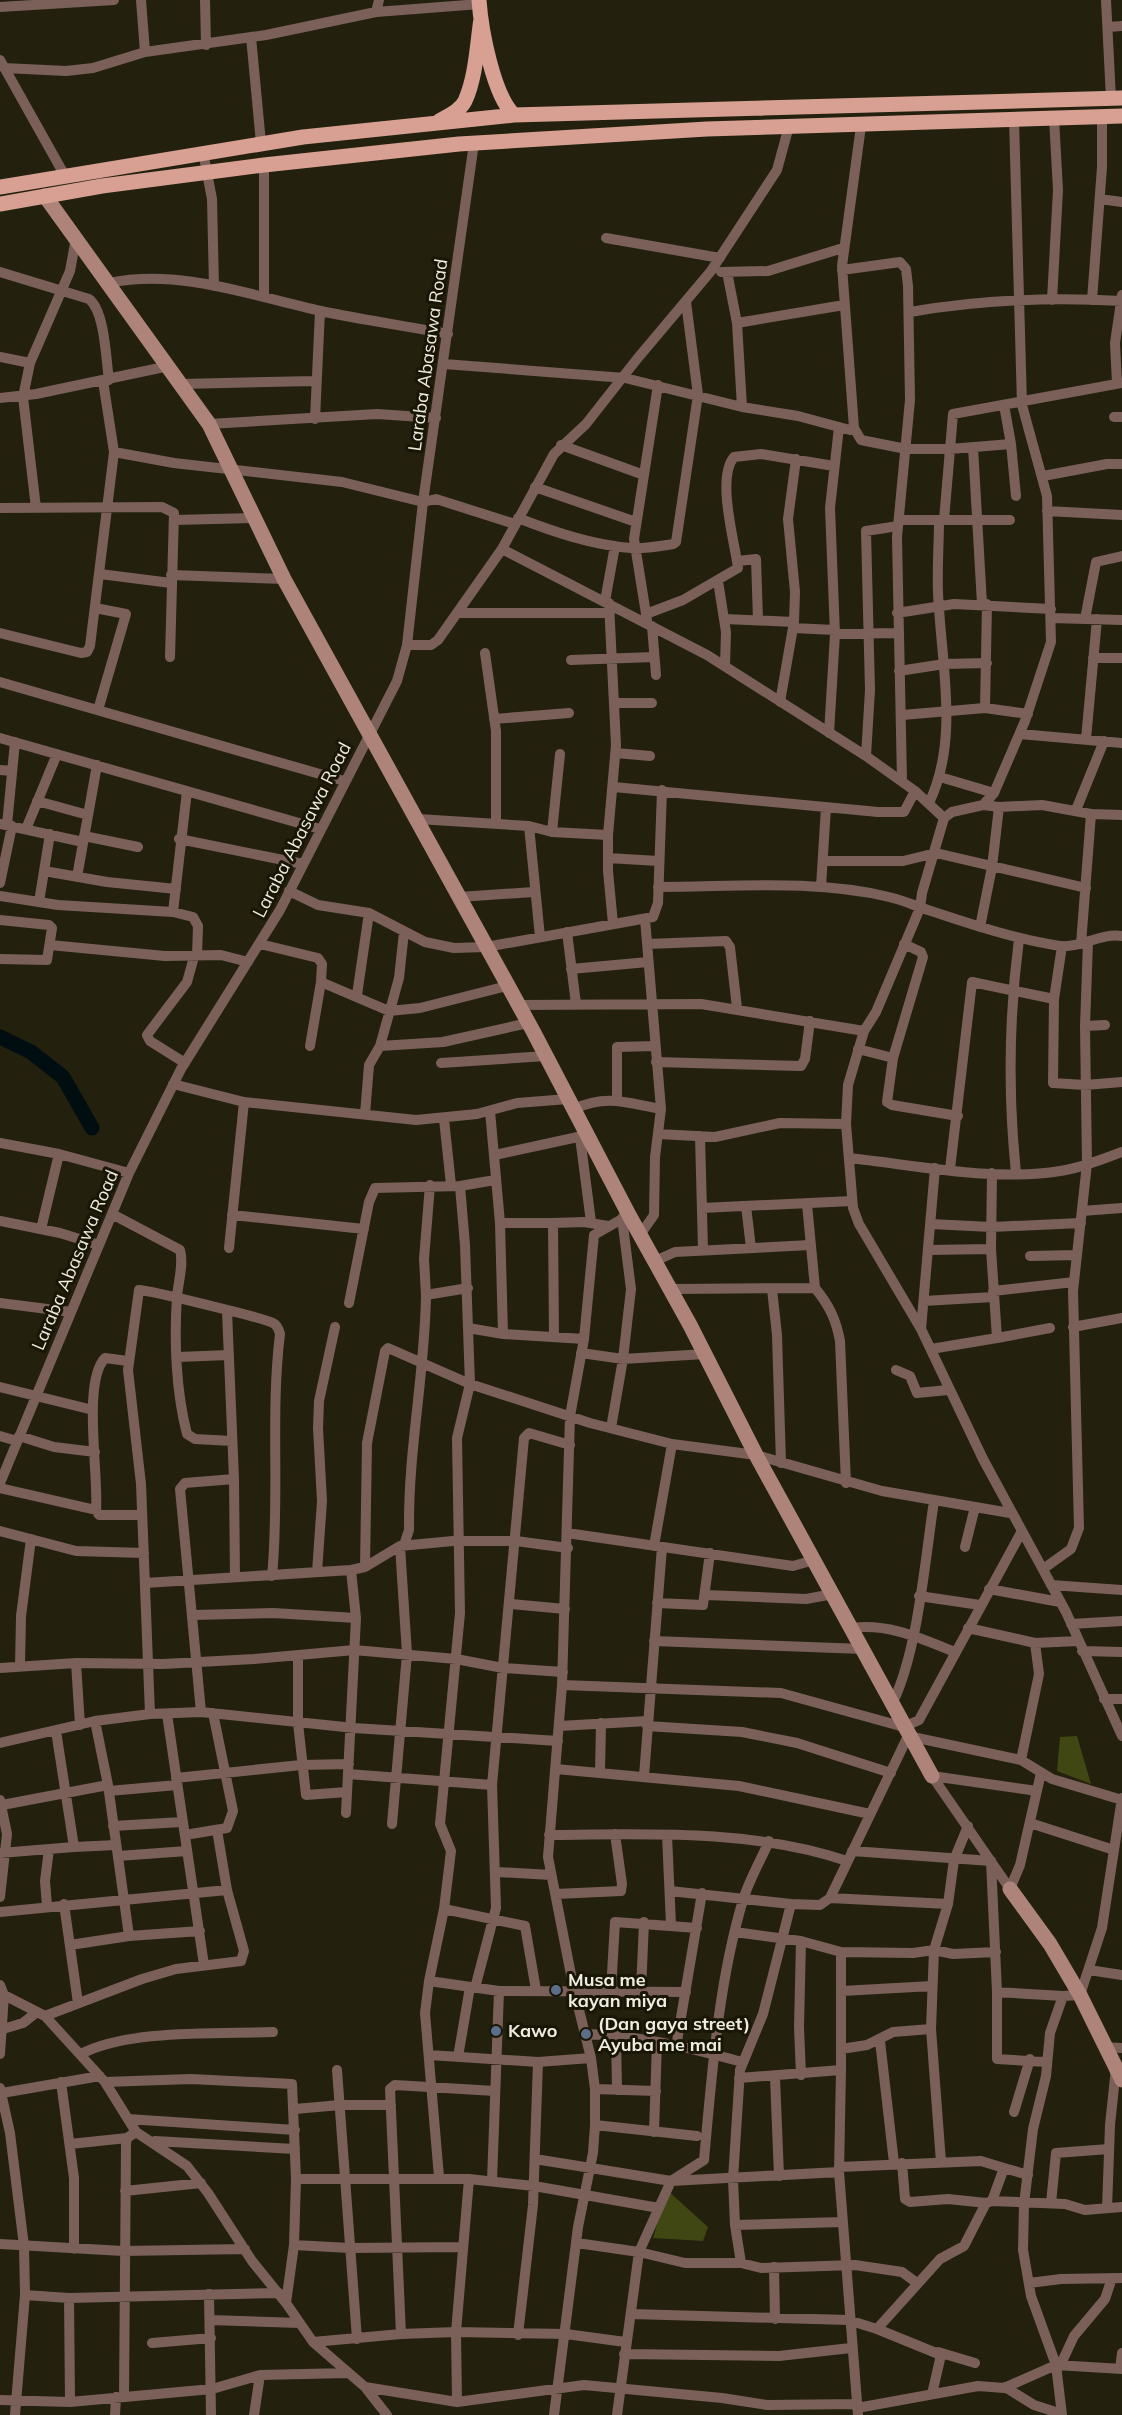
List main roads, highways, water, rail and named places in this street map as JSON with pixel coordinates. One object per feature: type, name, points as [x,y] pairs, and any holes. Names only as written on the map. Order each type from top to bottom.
[{"type":"main road","points":[[480,8],[501,98],[514,115]]},
{"type":"main road","points":[[431,125],[458,109],[465,102],[475,62],[480,8]]},
{"type":"main road","points":[[0,187],[261,143],[372,128],[431,125],[514,115],[1117,98]]},
{"type":"main road","points":[[706,109],[707,129]]},
{"type":"main road","points":[[0,204],[264,165],[474,143],[707,129],[861,126],[1122,116]]},
{"type":"waterway","points":[[0,1037],[31,1052],[63,1077],[92,1128]]},
{"type":"place","name":"Musa me kayan miya","points":[[556,1990]]},
{"type":"place","name":"Kawo","points":[[496,2031]]},
{"type":"place","name":"(Dan gaya street) Ayuba me mai","points":[[586,2034]]}]
